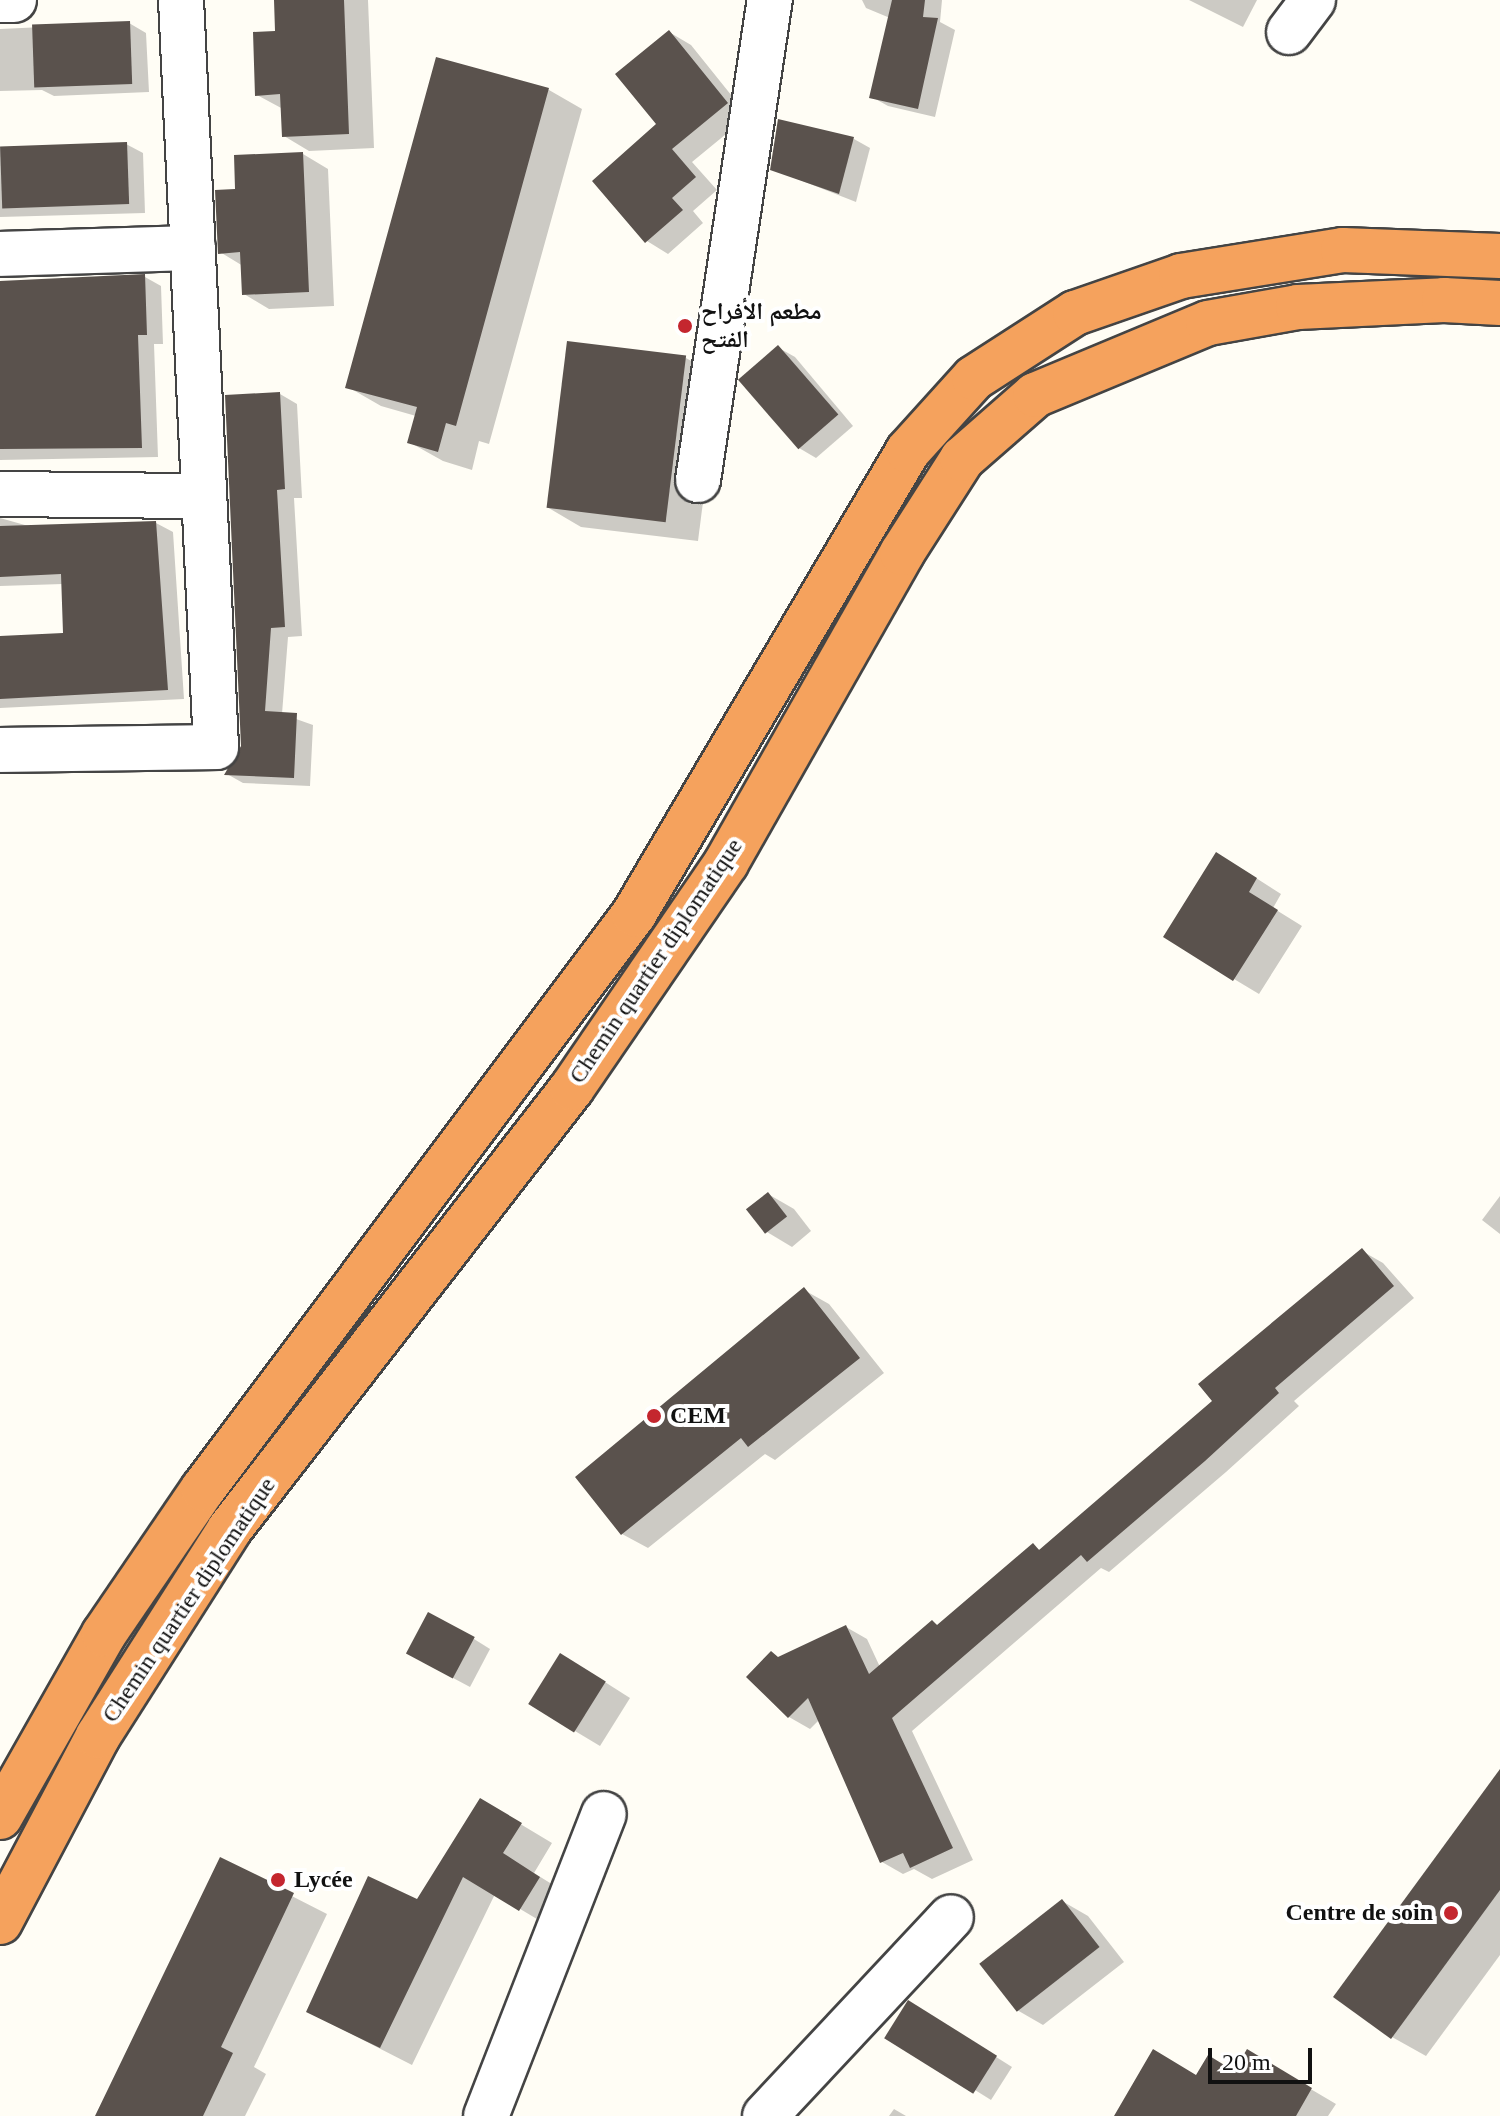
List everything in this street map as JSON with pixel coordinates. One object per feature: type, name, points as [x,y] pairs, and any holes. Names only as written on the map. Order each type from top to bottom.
[{"type":"highway","points":[[0,1817],[104,1634],[203,1489],[634,914],[908,451],[974,378],[1075,313],[1181,276],[1343,250],[1500,256]]},
{"type":"highway","name":"Chemin quartier diplomatique","points":[[0,1922],[98,1736],[229,1530],[572,1088],[726,863],[895,566],[962,459],[1035,395],[1208,323],[1298,307],[1444,300],[1500,303]]},
{"type":"street","points":[[0,0],[14,0]]},
{"type":"street","points":[[0,750],[216,747],[181,0]]},
{"type":"street","points":[[698,480],[770,0]]},
{"type":"street","points":[[0,254],[193,248]]},
{"type":"street","points":[[0,494],[204,496]]},
{"type":"street","points":[[486,2116],[604,1814]]},
{"type":"street","points":[[765,2116],[951,1917]]},
{"type":"building","points":[[274,0],[344,0],[349,134],[282,137],[280,94],[255,96],[253,32],[275,31]]},
{"type":"building","points":[[892,0],[925,0],[923,17],[938,18],[918,109],[869,98]]},
{"type":"building","points":[[130,21],[132,84],[34,87],[32,24]]},
{"type":"building","points":[[669,30],[728,103],[672,149],[696,177],[672,198],[683,210],[645,243],[592,181],[656,124],[615,74]]},
{"type":"building","points":[[436,57],[549,88],[456,426],[446,423],[438,452],[407,443],[417,407],[345,388]]},
{"type":"building","points":[[778,119],[854,137],[839,194],[770,170]]},
{"type":"building","points":[[127,142],[129,204],[2,208],[0,146]]},
{"type":"building","points":[[303,152],[309,292],[242,295],[240,252],[218,254],[215,190],[235,189],[234,155]]},
{"type":"building","points":[[145,274],[147,335],[138,335],[142,448],[0,449],[0,281]]},
{"type":"building","points":[[567,341],[686,356],[666,522],[547,508]]},
{"type":"building","points":[[778,345],[838,414],[798,449],[738,380]]},
{"type":"building","points":[[280,392],[285,489],[277,490],[285,627],[271,628],[265,711],[297,713],[294,778],[224,775],[241,746],[225,395]]},
{"type":"building","points":[[156,521],[168,690],[0,699],[0,636],[63,633],[61,574],[0,577],[0,526]]},
{"type":"building","points":[[1216,852],[1257,878],[1249,892],[1278,910],[1233,981],[1163,937]]},
{"type":"building","points":[[768,1192],[787,1216],[765,1234],[746,1209]]},
{"type":"building","points":[[1362,1248],[1394,1286],[1275,1388],[1279,1393],[1205,1461],[1087,1562],[1081,1555],[892,1718],[953,1848],[910,1868],[903,1853],[880,1863],[808,1698],[788,1718],[746,1677],[771,1651],[778,1657],[846,1625],[869,1674],[932,1620],[937,1625],[1033,1543],[1039,1550],[1212,1401],[1198,1384]]},
{"type":"building","points":[[804,1287],[860,1358],[748,1447],[741,1438],[621,1535],[575,1477]]},
{"type":"building","points":[[428,1612],[475,1637],[453,1678],[406,1653]]},
{"type":"building","points":[[560,1653],[606,1682],[574,1732],[528,1704]]},
{"type":"building","points":[[1500,1769],[1500,1890],[1391,2039],[1333,1997]]},
{"type":"building","points":[[480,1798],[522,1823],[503,1853],[540,1877],[519,1911],[463,1877],[380,2048],[306,2012],[368,1876],[417,1899]]},
{"type":"building","points":[[220,1857],[294,1893],[221,2047],[233,2053],[203,2116],[95,2116]]},
{"type":"building","points":[[1062,1899],[1100,1947],[1017,2012],[979,1964]]},
{"type":"building","points":[[908,2000],[997,2056],[973,2094],[884,2038]]},
{"type":"building","points":[[1153,2049],[1196,2075],[1208,2055],[1234,2071],[1247,2049],[1312,2088],[1296,2116],[1114,2116]]},
{"type":"place","name":"مطعم الأفراح الفتح","points":[[685,326]]},
{"type":"place","name":"CEM","points":[[654,1416]]},
{"type":"place","name":"Lycée","points":[[278,1880]]},
{"type":"place","name":"Centre de soin","points":[[1451,1913]]}]
